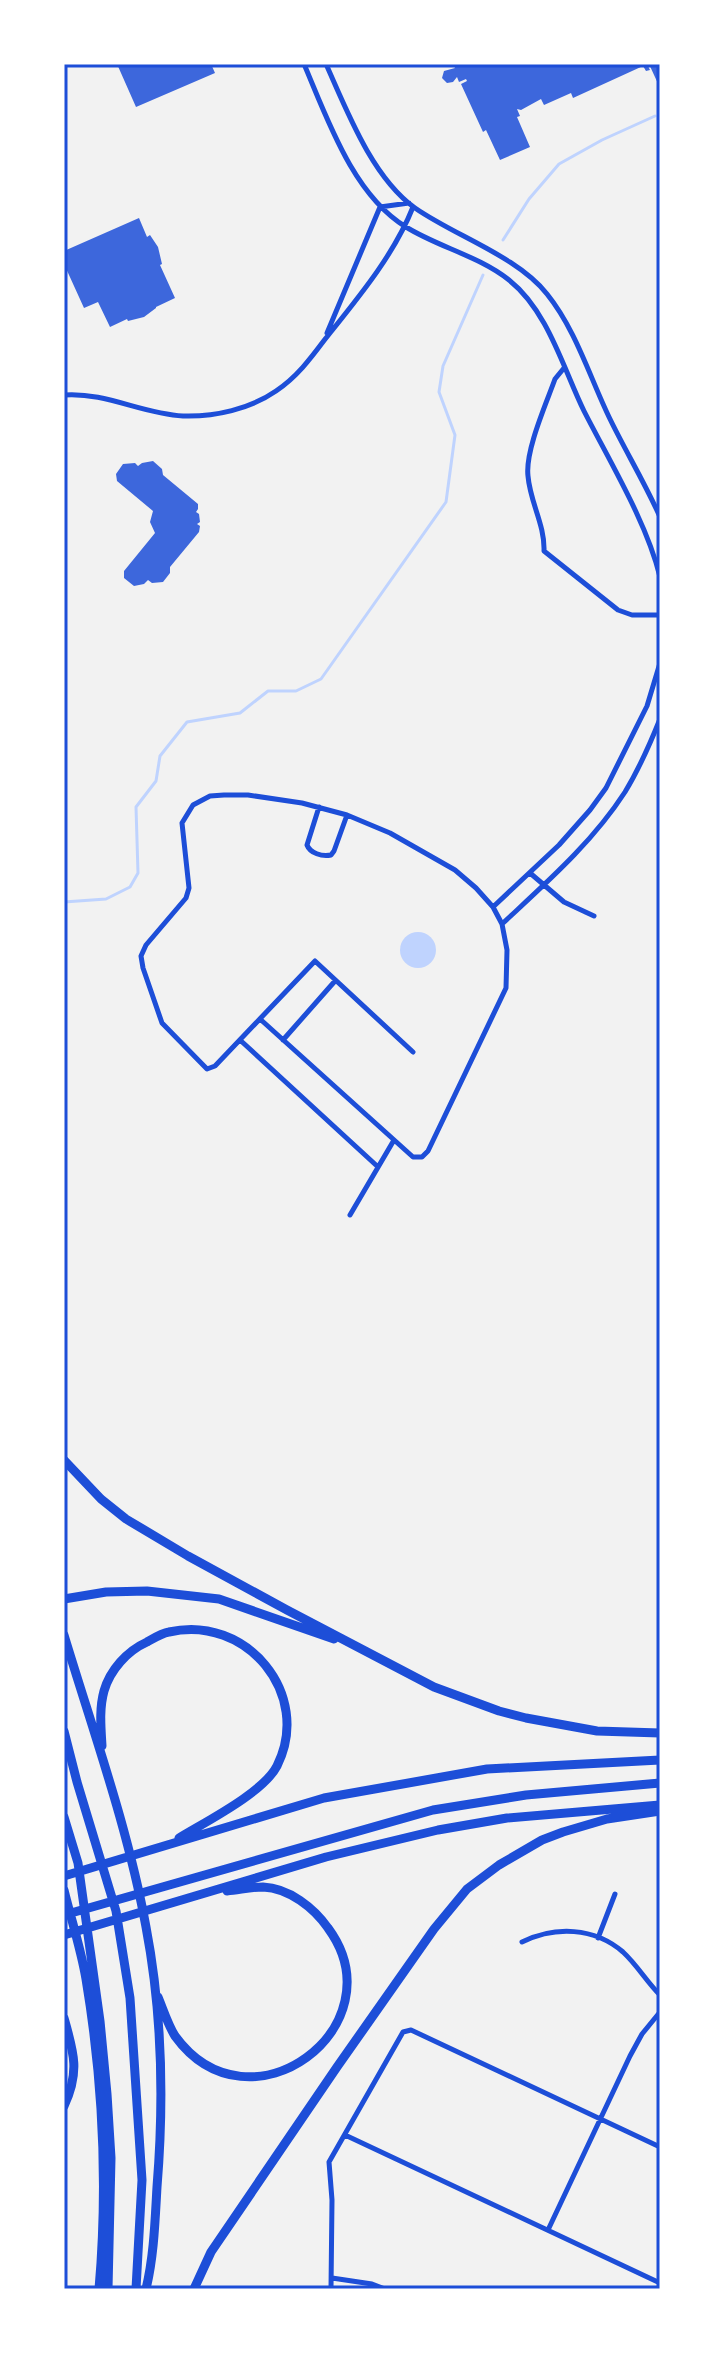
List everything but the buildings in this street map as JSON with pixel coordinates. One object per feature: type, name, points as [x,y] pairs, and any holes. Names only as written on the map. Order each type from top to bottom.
[{"type":"highway","points":[[64,1460],[101,1499],[126,1519],[188,1556],[434,1687],[499,1711],[597,1731],[660,1733]]},
{"type":"highway","points":[[64,1599],[106,1592],[147,1591],[219,1599],[371,1653]]},
{"type":"highway","points":[[102,1762],[100,1718],[104,1691],[117,1665],[137,1646],[168,1632],[195,1629],[220,1633],[242,1643],[276,1678],[284,1698],[288,1723],[276,1767],[237,1803],[165,1846]]},
{"type":"highway","points":[[64,1635],[117,1810],[146,1927],[155,1989],[161,2077],[159,2163],[151,2267],[146,2289]]},
{"type":"highway","points":[[64,1731],[116,1911],[130,1998],[142,2180],[136,2289]]},
{"type":"highway","points":[[64,1876],[324,1798],[487,1769],[660,1760]]},
{"type":"highway","points":[[64,1915],[433,1810],[526,1795],[660,1783]]},
{"type":"highway","points":[[64,1935],[326,1857],[449,1828],[507,1818],[660,1805]]},
{"type":"highway","points":[[194,2289],[211,2252],[337,2067],[434,1929],[467,1889],[499,1865],[542,1840],[607,1819],[660,1811]]},
{"type":"highway","points":[[64,1817],[78,1863],[107,2094],[111,2158],[108,2289]]},
{"type":"highway","points":[[155,1989],[174,2034],[209,2067],[230,2075],[254,2078],[278,2074],[302,2063],[334,2029],[348,1989],[345,1962],[338,1941],[323,1920],[301,1901],[279,1889],[263,1887],[215,1892]]},
{"type":"highway","points":[[64,1890],[85,1977],[101,2096],[102,2254],[99,2289]]},
{"type":"highway","points":[[64,2018],[73,2055],[74,2076],[64,2106]]},
{"type":"street","points":[[304,64],[342,149],[380,207],[405,227],[509,280],[532,305],[552,339],[646,534],[660,577]]},
{"type":"street","points":[[326,64],[379,170],[411,205],[500,256],[546,292],[567,326],[660,517]]},
{"type":"street","points":[[380,207],[411,205]]},
{"type":"street","points":[[64,395],[103,397],[182,416],[227,412],[277,390],[296,375],[361,294],[405,227],[411,205]]},
{"type":"street","points":[[324,341],[380,207]]},
{"type":"street","points":[[564,368],[555,379],[528,463],[528,482],[543,536],[544,551],[618,610],[632,615],[660,615]]},
{"type":"street","points":[[493,907],[590,810],[606,788],[651,696],[660,663]]},
{"type":"street","points":[[502,924],[579,850],[618,802],[660,719]]},
{"type":"street","points":[[260,1019],[413,1157],[422,1157],[428,1151],[506,988],[507,950],[502,924],[493,907],[455,870],[390,833],[347,815],[302,803],[248,795],[210,796],[193,805],[182,823],[189,888],[186,898],[146,945],[141,956],[162,1023],[207,1069],[215,1066],[315,961],[413,1052]]},
{"type":"street","points":[[319,807],[307,845],[311,851],[323,855],[331,855],[334,851],[347,815]]},
{"type":"street","points":[[530,873],[564,902],[594,916]]},
{"type":"street","points":[[283,1040],[335,980]]},
{"type":"street","points":[[240,1040],[377,1166]]},
{"type":"street","points":[[350,1215],[394,1140]]},
{"type":"street","points":[[598,1938],[615,1894]]},
{"type":"street","points":[[522,1942],[564,1930],[598,1938],[621,1951],[660,1995]]},
{"type":"street","points":[[548,2230],[630,2056],[642,2034],[660,2012]]},
{"type":"street","points":[[331,2289],[332,2200],[329,2162],[398,2037],[406,2031],[411,2030],[660,2147]]},
{"type":"street","points":[[345,2135],[660,2283]]},
{"type":"street","points":[[332,2278],[385,2289]]},
{"type":"water","points":[[418,932],[431,937],[436,950],[431,963],[418,968],[405,963],[400,950],[405,937]]},
{"type":"waterway","points":[[503,240],[529,199],[559,164],[655,116]]},
{"type":"waterway","points":[[64,902],[106,899],[130,887],[138,873],[136,807],[156,781],[160,756],[187,722],[240,713],[268,691],[296,691],[321,679],[446,502],[455,435],[439,392],[443,366],[483,275]]}]
